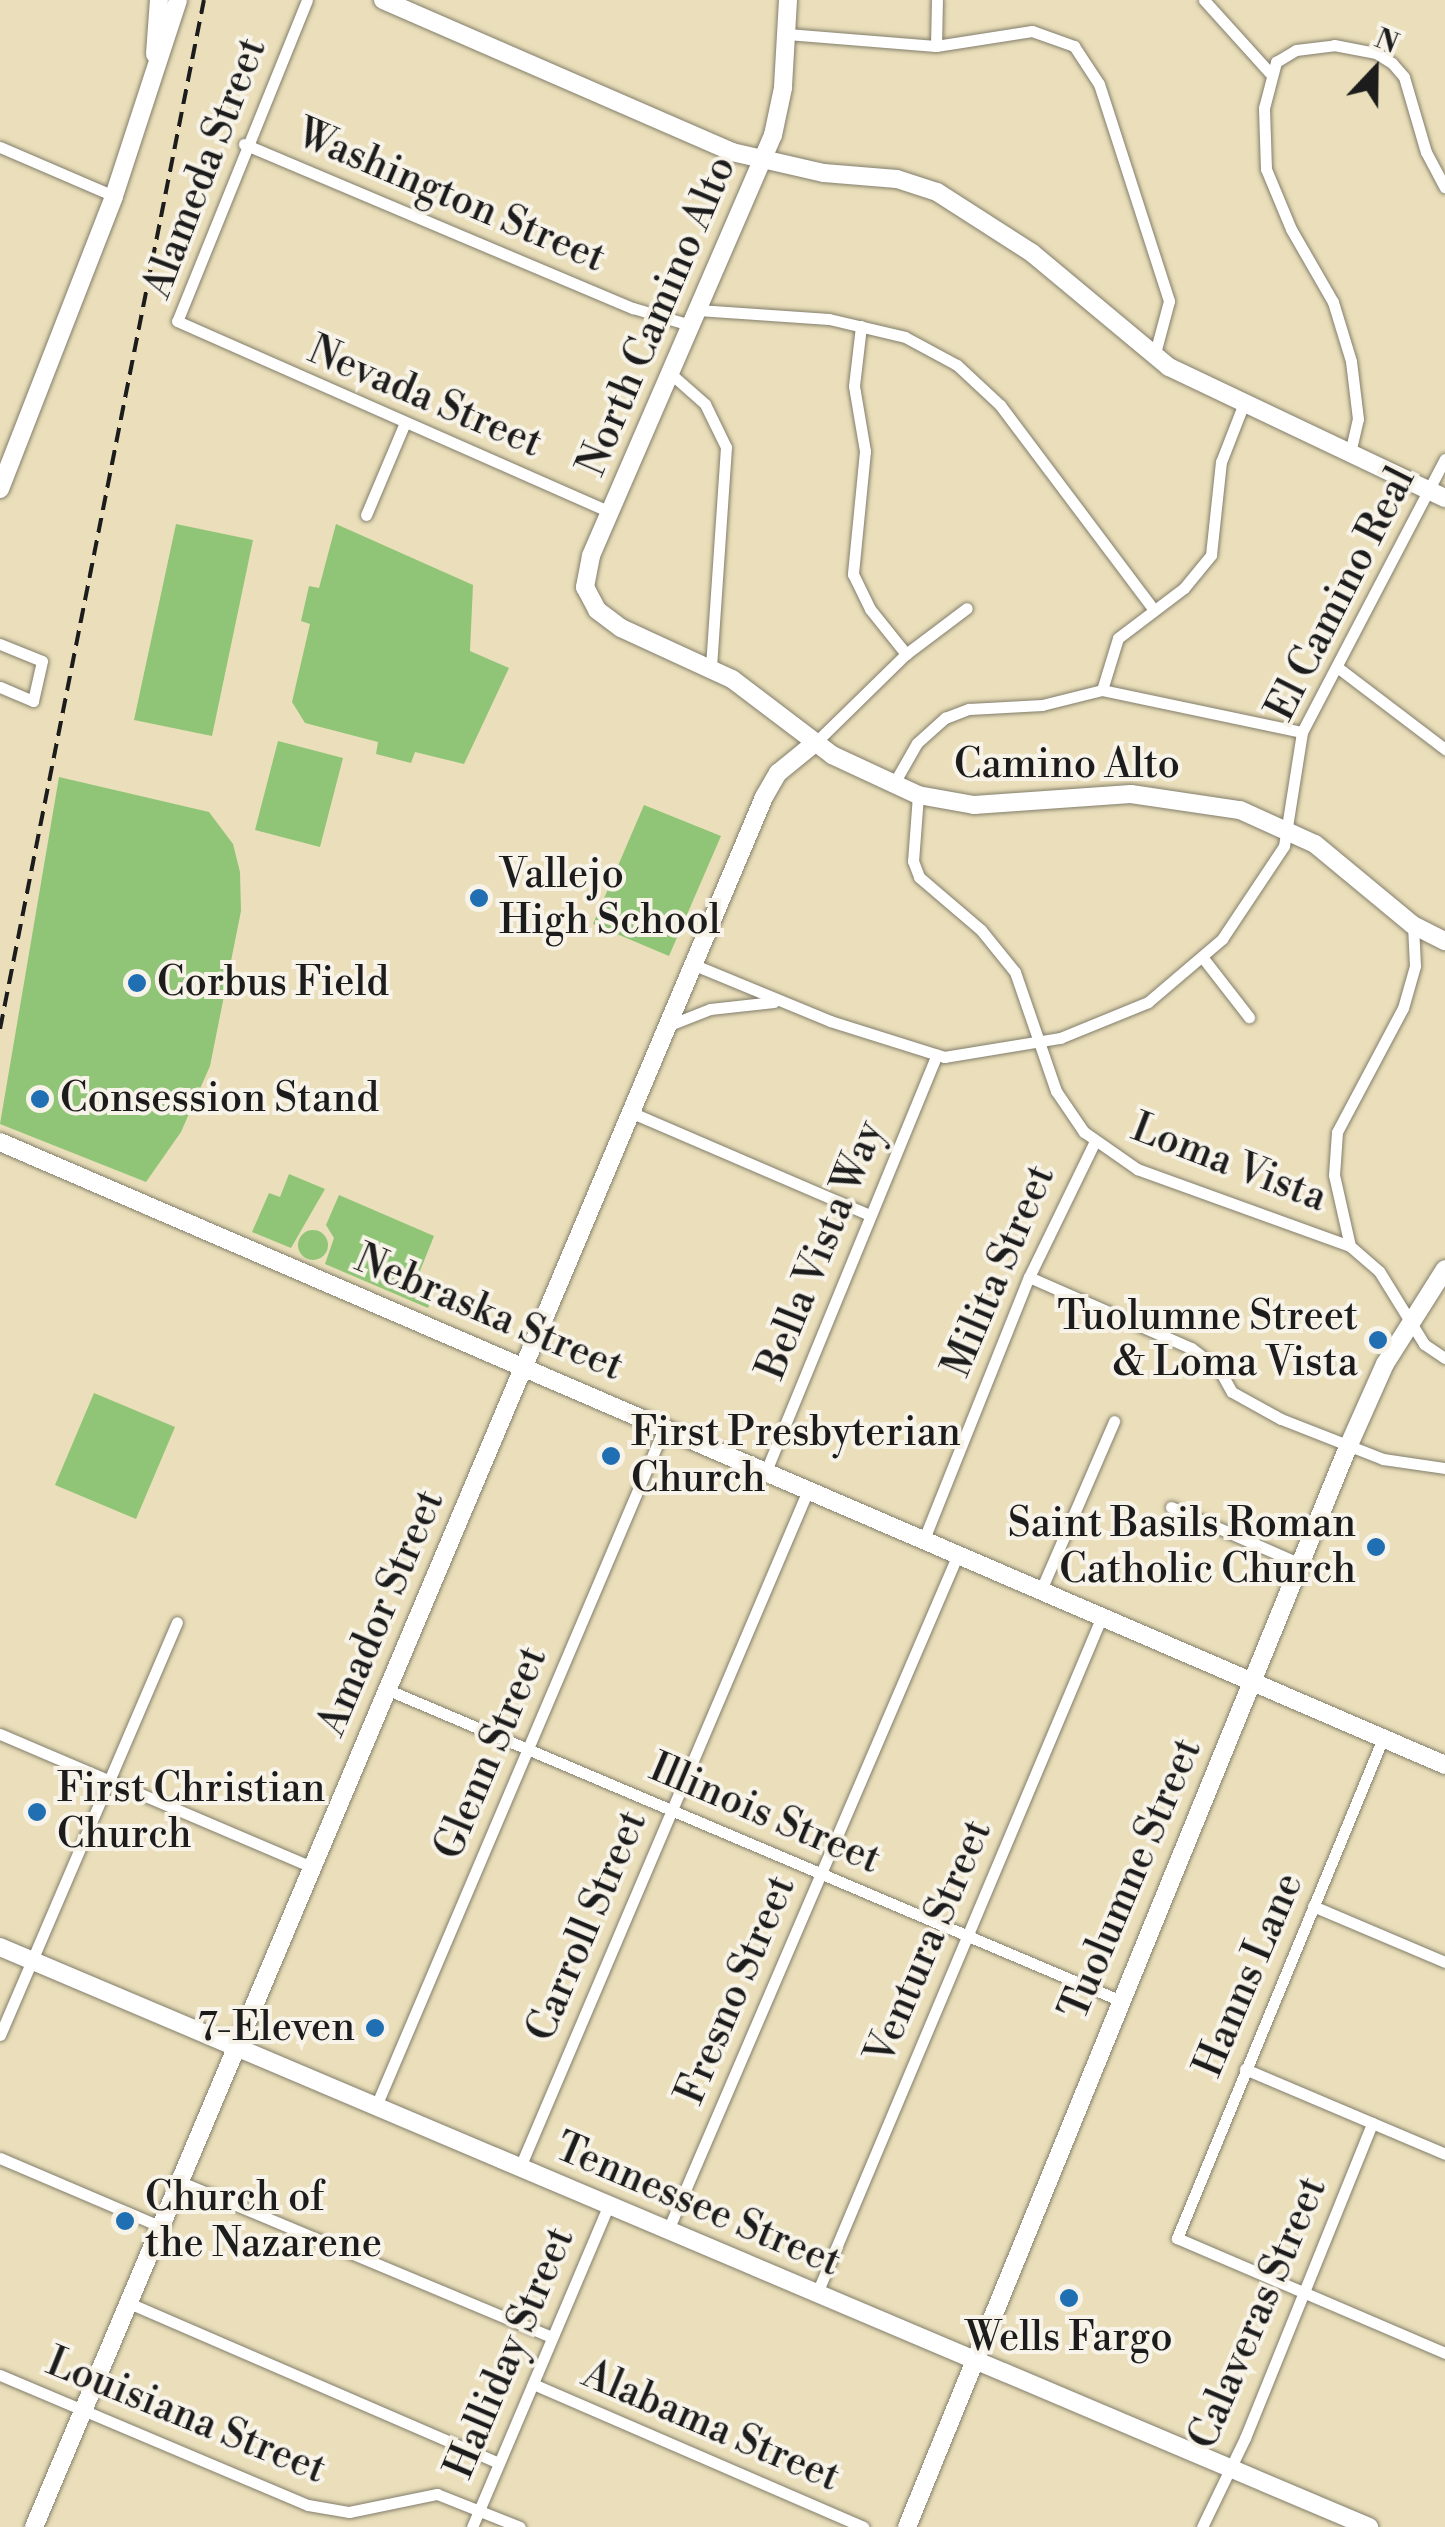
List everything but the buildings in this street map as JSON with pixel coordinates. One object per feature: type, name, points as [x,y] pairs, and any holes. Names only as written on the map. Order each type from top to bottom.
[{"type":"street","points":[[0,489],[4,468],[114,196],[155,54],[159,0]]},
{"type":"street","points":[[155,54],[170,32],[178,0]]},
{"type":"street","name":"Alameda Street","points":[[214,341],[182,329],[176,313],[244,144],[308,0]]},
{"type":"street","points":[[383,0],[762,161],[898,179],[937,192],[1032,253],[1154,357],[1437,494]]},
{"type":"street","name":"North Camino Alto","points":[[633,634],[602,616],[585,587],[610,512],[762,161],[784,88],[788,0]]},
{"type":"street","points":[[936,46],[937,0]]},
{"type":"street","points":[[1204,0],[1270,73],[1284,55],[1306,48],[1376,52],[1404,76],[1443,180]]},
{"type":"street","points":[[788,34],[936,46],[1032,32],[1061,38],[1086,58],[1169,301],[1154,357]]},
{"type":"street","name":"El Camino Real","points":[[1270,73],[1264,108],[1266,168],[1290,230],[1333,302],[1351,361],[1358,419],[1350,452]]},
{"type":"street","name":"Washington Street","points":[[244,144],[633,308],[694,318],[861,326],[934,352],[984,389],[1153,608]]},
{"type":"street","points":[[0,147],[114,196]]},
{"type":"street","points":[[861,326],[854,386],[865,451],[853,574],[870,609],[906,654]]},
{"type":"street","name":"Nevada Street","points":[[214,341],[610,512]]},
{"type":"street","points":[[670,373],[704,404],[726,447],[711,666]]},
{"type":"street","points":[[1102,690],[1118,638],[1184,588],[1210,556],[1221,462],[1244,403]]},
{"type":"street","points":[[366,516],[404,424]]},
{"type":"street","name":"El Camino Real","points":[[692,964],[778,1002],[937,1055],[986,1054],[1042,1042],[1148,1002],[1203,958],[1251,904],[1290,829],[1302,732],[1437,494],[1445,459]]},
{"type":"street","points":[[816,742],[906,654],[968,608]]},
{"type":"street","name":"Camino Alto","points":[[633,634],[711,666],[816,742],[892,785],[918,795],[974,805],[1072,794],[1154,796],[1240,810],[1290,829],[1413,925],[1445,941]]},
{"type":"street","points":[[0,644],[42,661],[32,700],[0,687]]},
{"type":"street","points":[[1337,667],[1445,749]]},
{"type":"street","points":[[892,785],[917,743],[945,718],[969,710],[1042,706],[1102,690],[1302,732]]},
{"type":"street","name":"Amador Street","points":[[34,2527],[628,1111],[770,784],[816,742]]},
{"type":"street","name":"Loma Vista","points":[[918,795],[913,861],[919,877],[996,946],[1028,998],[1061,1100],[1094,1143],[1137,1168],[1350,1246],[1380,1270],[1424,1344],[1445,1358]]},
{"type":"street","points":[[1350,1246],[1334,1175],[1337,1132],[1412,983],[1413,925]]},
{"type":"street","points":[[1203,958],[1249,1017]]},
{"type":"street","points":[[664,1028],[710,1008],[778,1002]]},
{"type":"street","name":"Bella Vista Way","points":[[766,1471],[937,1055]]},
{"type":"street","points":[[628,1111],[869,1215]]},
{"type":"street","name":"Nebraska Street","points":[[0,1142],[1445,1764]]},
{"type":"street","name":"Milita Street","points":[[924,1539],[1029,1277],[1094,1143]]},
{"type":"street","name":"Tuolumne Street","points":[[907,2527],[1348,1447],[1412,1323],[1445,1270]]},
{"type":"street","points":[[1029,1277],[1192,1348],[1239,1397],[1348,1447],[1445,1468]]},
{"type":"street","points":[[1041,1590],[1114,1421]]},
{"type":"street","name":"Glenn Street","points":[[376,2106],[666,1426]]},
{"type":"street","name":"Carroll Street","points":[[520,2167],[808,1490]]},
{"type":"street","points":[[1171,1507],[1300,1564]]},
{"type":"street","name":"Fresno Street","points":[[668,2230],[958,1554]]},
{"type":"street","name":"Ventura Street","points":[[816,2294],[1102,1616]]},
{"type":"street","points":[[0,2036],[177,1622]]},
{"type":"street","name":"Illinois Street","points":[[386,1689],[1119,2000]]},
{"type":"street","points":[[0,1734],[312,1866]]},
{"type":"street","name":"Hanns Lane","points":[[1304,2292],[1177,2238],[1383,1738]]},
{"type":"street","points":[[1313,1906],[1445,1962]]},
{"type":"street","name":"Tennessee Street","points":[[0,1947],[1369,2527]]},
{"type":"street","points":[[1245,2069],[1445,2154]]},
{"type":"street","name":"Calaveras Street","points":[[1202,2527],[1372,2123]]},
{"type":"street","points":[[0,2158],[162,2227]]},
{"type":"street","name":"Alabama Street","points":[[181,2182],[552,2337]]},
{"type":"street","name":"Halliday Street","points":[[472,2527],[609,2204]]},
{"type":"street","points":[[1304,2292],[1445,2353]]},
{"type":"street","points":[[130,2302],[499,2462]]},
{"type":"street","name":"Louisiana Street","points":[[0,2375],[308,2505],[349,2512],[422,2494],[479,2510],[520,2527]]},
{"type":"street","name":"Alabama Street","points":[[533,2384],[863,2527]]},
{"type":"green space","points":[[176,524],[253,540],[212,736],[134,720]]},
{"type":"green space","points":[[336,524],[473,585],[470,651],[509,668],[464,764],[415,752],[411,763],[376,754],[378,742],[305,723],[292,702],[310,624],[301,621],[309,586],[319,588]]},
{"type":"green space","points":[[278,741],[343,758],[320,847],[255,830]]},
{"type":"green space","points":[[59,777],[209,812],[233,844],[240,872],[241,911],[210,1066],[181,1132],[146,1182],[0,1124]]},
{"type":"green space","points":[[644,805],[721,836],[669,956],[593,924]]},
{"type":"green space","points":[[289,1174],[325,1189],[291,1248],[252,1232],[269,1193],[280,1197]]},
{"type":"green space","points":[[339,1195],[434,1236],[420,1271],[436,1288],[428,1308],[325,1264],[334,1238],[326,1225]]},
{"type":"green space","points":[[313,1230],[324,1234],[328,1245],[324,1256],[313,1260],[302,1256],[298,1245],[302,1234]]},
{"type":"green space","points":[[94,1393],[175,1427],[136,1519],[55,1485]]},
{"type":"railway","points":[[0,1029],[204,0]]},
{"type":"place","name":"Vallejo High School","points":[[479,898]]},
{"type":"place","name":"Corbus Field","points":[[137,983]]},
{"type":"place","name":"Consession Stand","points":[[40,1099]]},
{"type":"place","name":"Tuolumne Street & Loma Vista","points":[[1378,1340]]},
{"type":"place","name":"First Presbyterian Church","points":[[611,1456]]},
{"type":"place","name":"Saint Basils Roman Catholic Church","points":[[1376,1547]]},
{"type":"place","name":"First Christian Church","points":[[37,1812]]},
{"type":"place","name":"7-Eleven","points":[[375,2028]]},
{"type":"place","name":"Church of the Nazarene","points":[[125,2221]]},
{"type":"place","name":"Wells Fargo","points":[[1069,2298]]}]
